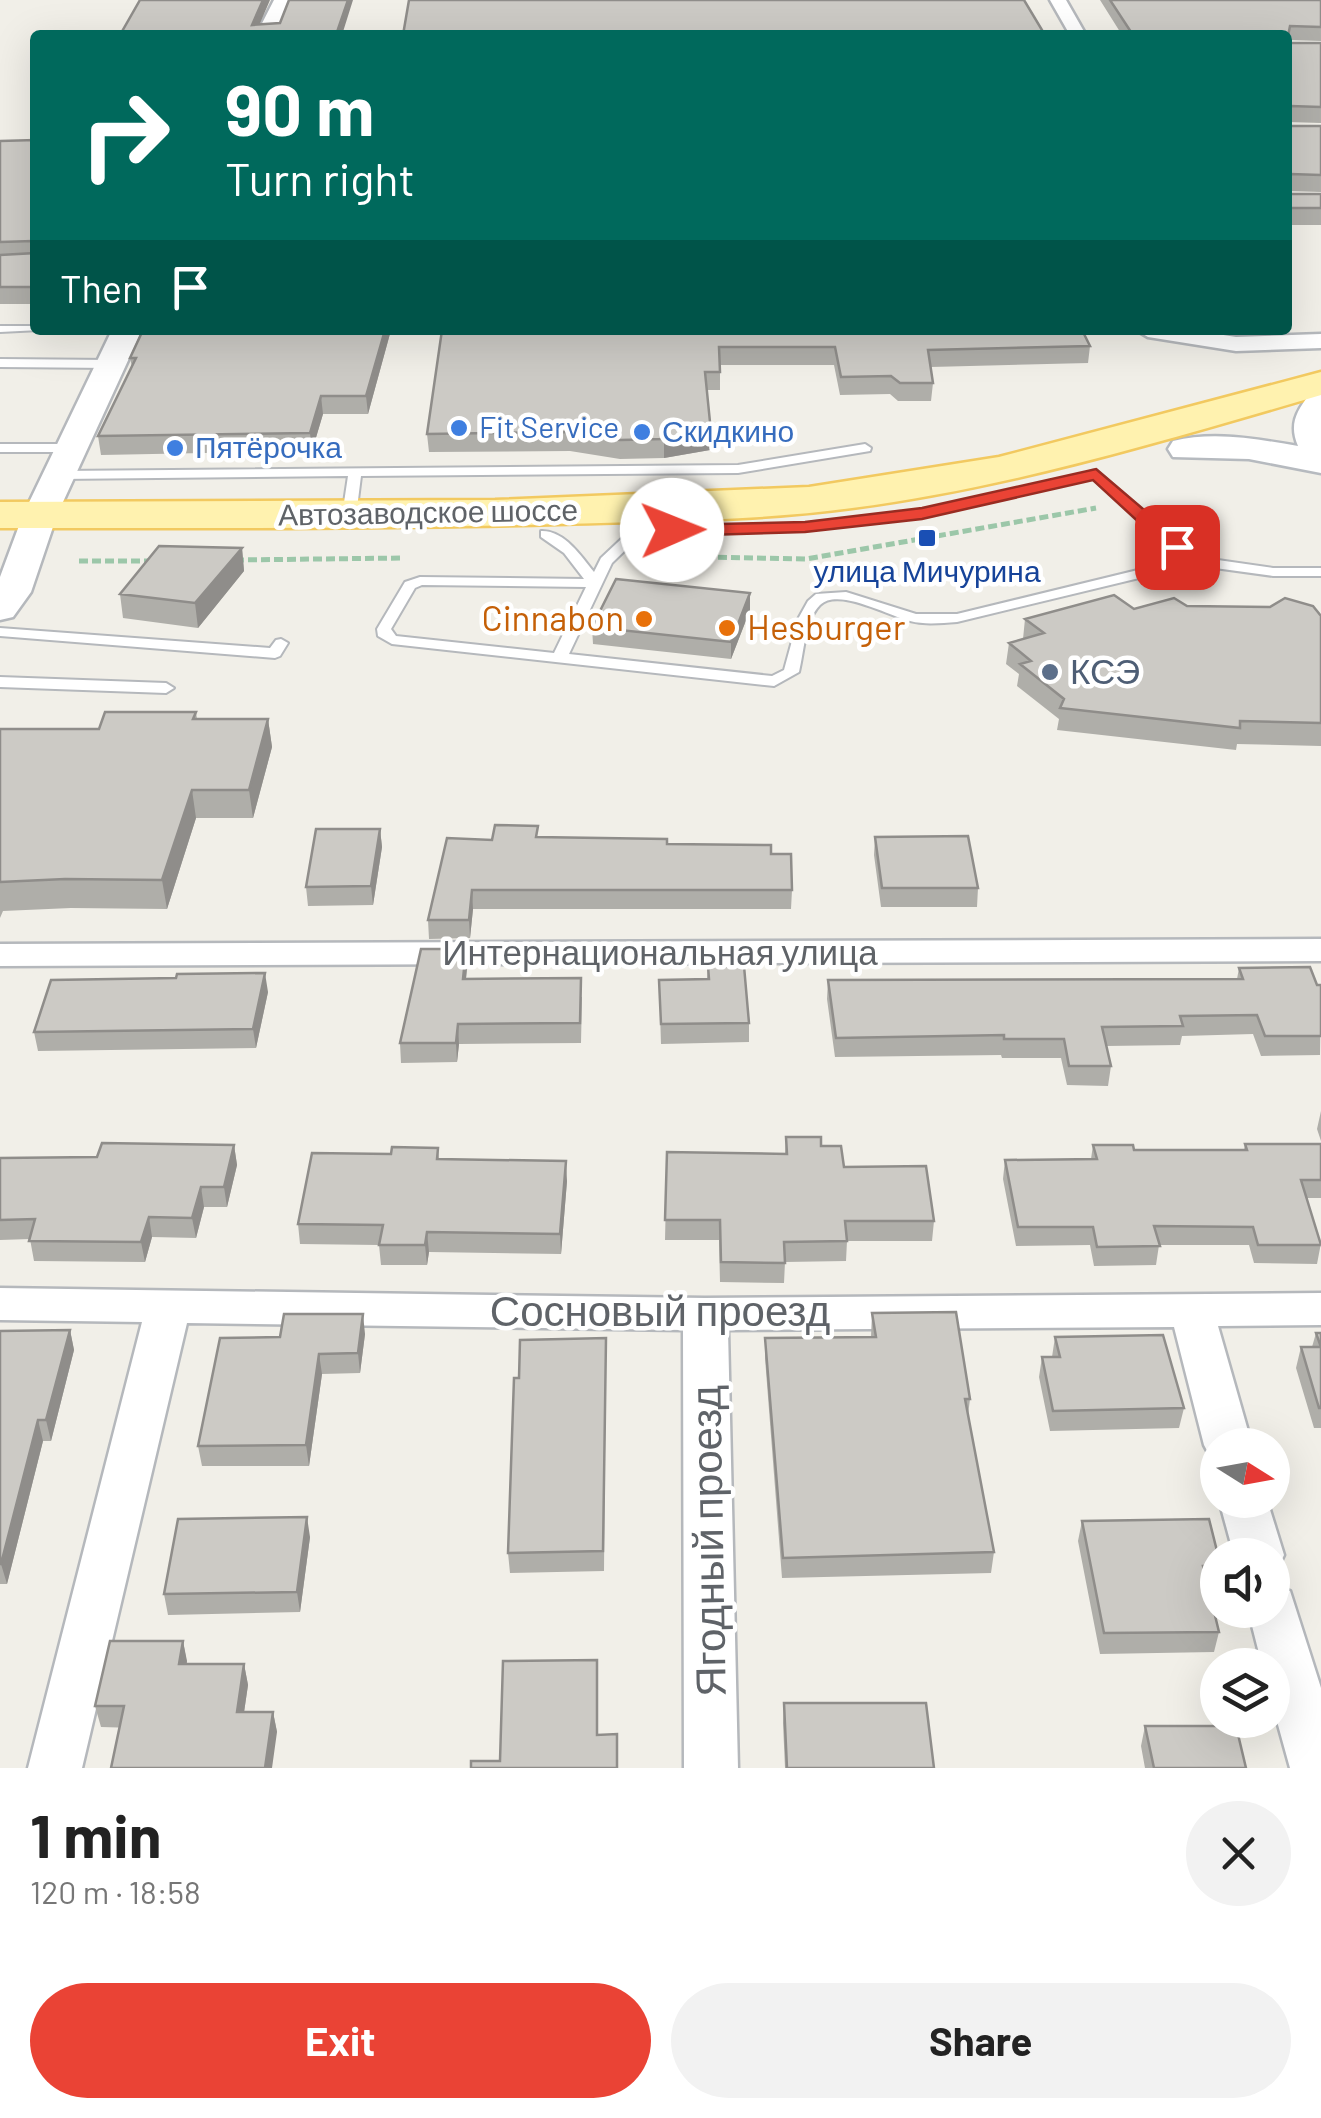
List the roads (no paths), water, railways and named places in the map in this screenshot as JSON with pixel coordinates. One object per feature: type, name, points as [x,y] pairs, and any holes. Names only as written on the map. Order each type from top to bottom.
[{"type":"main road","name":"Автозаводское шоссе","points":[[18,526],[546,534],[625,543],[805,527],[922,514],[1096,474],[1186,449],[1319,401]]},
{"type":"main road","name":"Автозаводское шоссе","points":[[18,526],[743,506],[888,490],[1319,401]]},
{"type":"main road","points":[[1319,401],[1309,433],[1321,458]]},
{"type":"main road","points":[[1186,449],[1249,448],[1321,458]]},
{"type":"street","points":[[269,30],[284,0]]},
{"type":"street","points":[[1058,0],[1075,30]]},
{"type":"street","points":[[1292,318],[1321,331]]},
{"type":"street","points":[[0,608],[13,592],[18,526],[65,461],[126,335]]},
{"type":"street","points":[[1179,335],[1236,344],[1321,341]]},
{"type":"street","name":"Интернациональная улица","points":[[0,955],[1321,950]]},
{"type":"street","name":"Сосновый проезд","points":[[0,1304],[705,1314],[1321,1309]]},
{"type":"street","points":[[55,1768],[169,1305]]},
{"type":"street","points":[[1191,1309],[1223,1428]]},
{"type":"street","name":"Ягодный проезд","points":[[705,1314],[711,1768]]},
{"type":"street","points":[[1278,1628],[1317,1768]]},
{"type":"lane","points":[[0,329],[30,328]]},
{"type":"lane","points":[[0,363],[112,364]]},
{"type":"lane","points":[[0,448],[65,461],[355,472],[738,469],[865,448]]},
{"type":"lane","points":[[349,516],[355,472]]},
{"type":"lane","points":[[1096,474],[1193,562]]},
{"type":"lane","points":[[546,534],[569,550],[595,583]]},
{"type":"lane","points":[[559,659],[595,583],[625,543]]},
{"type":"lane","points":[[595,583],[420,581],[410,586],[384,629],[392,640],[774,681],[791,672],[812,606],[824,598],[868,600],[912,617],[957,618],[1193,562],[1273,572],[1321,572]]},
{"type":"lane","points":[[0,632],[275,653],[282,643]]},
{"type":"lane","points":[[0,682],[166,688]]},
{"type":"place","name":"Fit Service","points":[[459,428]]},
{"type":"place","name":"Скидкино","points":[[642,432]]},
{"type":"place","name":"Пятёрочка","points":[[175,448]]},
{"type":"place","name":"улица Мичурина","points":[[927,538]]},
{"type":"place","name":"Cinnabon","points":[[644,619]]},
{"type":"place","name":"Hesburger","points":[[727,628]]},
{"type":"place","name":"КСЭ","points":[[1050,672]]}]
